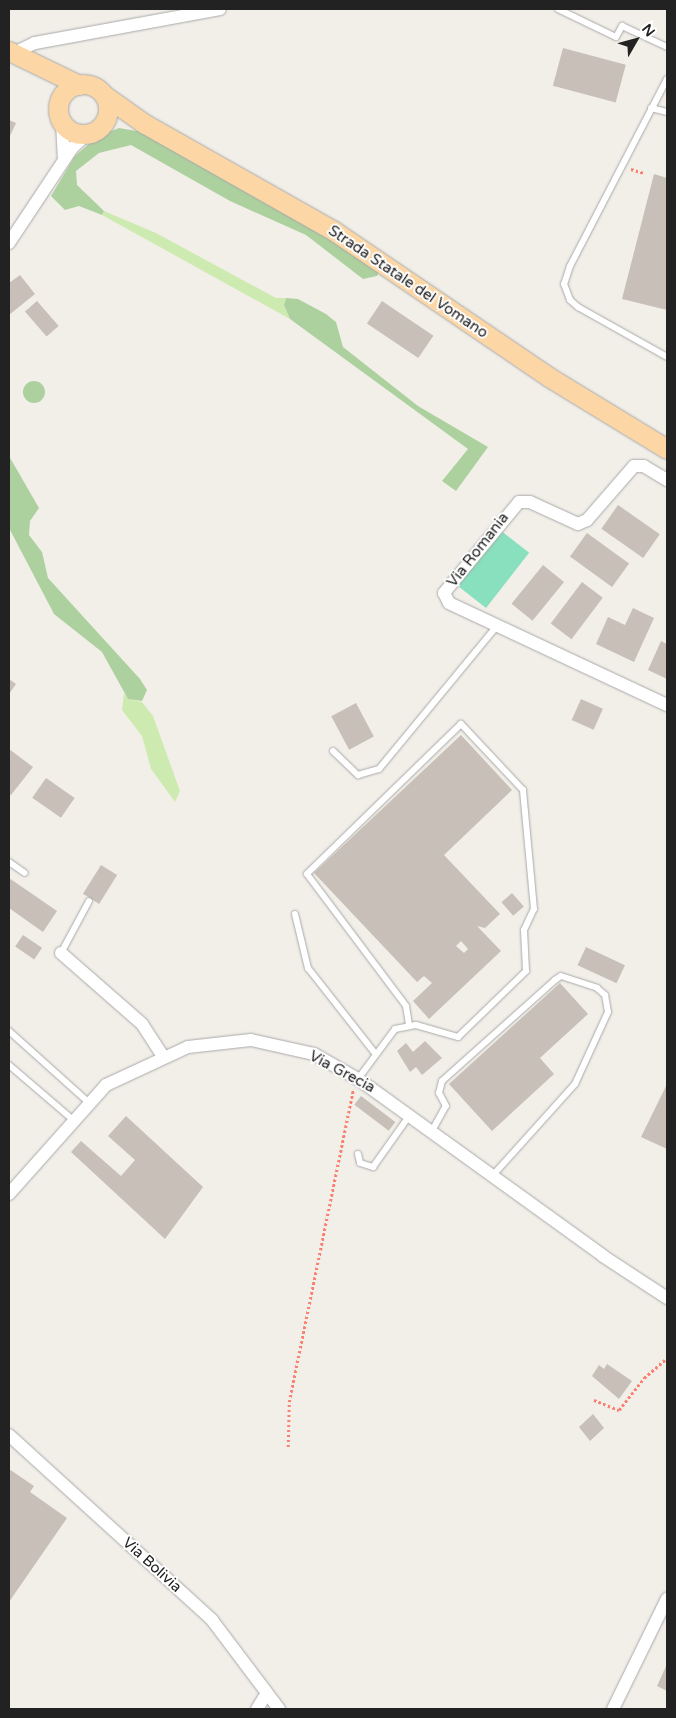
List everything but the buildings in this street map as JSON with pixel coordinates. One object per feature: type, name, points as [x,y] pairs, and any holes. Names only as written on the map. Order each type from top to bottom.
[{"type":"main road","points":[[11,53],[79,85],[93,86],[104,95],[108,116],[94,131],[73,132],[62,123],[60,100],[45,70]]},
{"type":"main road","points":[[60,100],[79,85]]},
{"type":"main road","name":"Strada Statale del Vomano","points":[[104,95],[145,124],[334,231],[589,403],[667,449]]},
{"type":"main road","name":"Strada Statale del Vomano","points":[[94,131],[127,120],[145,124]]},
{"type":"street","points":[[11,53],[35,43],[220,9]]},
{"type":"street","points":[[62,123],[64,160]]},
{"type":"street","points":[[9,243],[64,160],[94,131]]},
{"type":"street","name":"Via Romania","points":[[667,480],[644,466],[634,466],[588,520],[578,524],[530,502],[511,507],[444,594],[449,603],[667,705]]},
{"type":"street","points":[[61,953],[142,1024],[163,1056]]},
{"type":"street","name":"Via Grecia","points":[[9,1194],[72,1119],[88,1102],[120,1076],[163,1056],[207,1044],[252,1040],[314,1054],[358,1079],[432,1129],[603,1256],[667,1298]]},
{"type":"street","name":"Via Bolivia","points":[[9,1435],[212,1620],[279,1709]]},
{"type":"street","points":[[613,1709],[667,1599]]},
{"type":"street","points":[[256,1709],[267,1693]]},
{"type":"lane","points":[[558,9],[616,37],[622,26],[667,47]]},
{"type":"lane","points":[[667,78],[624,167],[570,266],[566,293],[578,307],[667,357]]},
{"type":"lane","points":[[651,108],[667,112]]},
{"type":"lane","points":[[333,751],[358,775],[379,769],[497,626]]},
{"type":"lane","points":[[358,1079],[374,1052],[395,1029],[409,1024],[452,1037],[462,1035],[526,971],[524,930],[534,909],[523,790],[461,724],[306,874],[406,1006],[409,1024]]},
{"type":"lane","points":[[9,862],[25,873]]},
{"type":"lane","points":[[61,953],[89,901]]},
{"type":"lane","points":[[296,914],[308,968],[374,1052]]},
{"type":"lane","points":[[432,1129],[446,1106],[439,1093],[442,1081],[555,980],[562,976],[597,988],[604,995],[608,1012],[575,1084],[494,1174]]},
{"type":"lane","points":[[9,1030],[88,1102]]},
{"type":"lane","points":[[9,1065],[72,1119]]},
{"type":"lane","points":[[358,1154],[360,1163],[373,1167],[410,1114]]},
{"type":"path","points":[[624,167],[644,173]]},
{"type":"path","points":[[288,1447],[289,1402],[348,1102],[358,1079]]},
{"type":"path","points":[[594,1400],[619,1410],[644,1378],[667,1358]]},
{"type":"green space","points":[[119,128],[142,132],[296,215],[379,271],[377,276],[363,279],[306,235],[230,201],[131,145],[99,153],[76,171],[77,185],[104,211],[102,215],[79,206],[65,210],[51,196],[75,156],[98,136]]},
{"type":"green space","points":[[104,211],[156,233],[276,298],[286,298],[284,305],[290,319],[102,215]]},
{"type":"green space","points":[[286,298],[298,299],[326,314],[336,322],[343,347],[418,406],[488,447],[456,491],[442,481],[468,449],[290,319],[284,305]]},
{"type":"green space","points":[[34,381],[42,384],[45,392],[42,400],[34,403],[26,400],[23,392],[26,384]]},
{"type":"green space","points":[[9,456],[39,508],[30,521],[29,535],[42,552],[48,578],[140,679],[147,690],[142,701],[128,699],[102,652],[54,614],[9,528]]},
{"type":"green space","points":[[500,530],[529,553],[486,608],[457,585]]},
{"type":"green space","points":[[124,693],[128,699],[142,702],[153,716],[180,791],[175,802],[151,769],[142,736],[122,710]]}]
